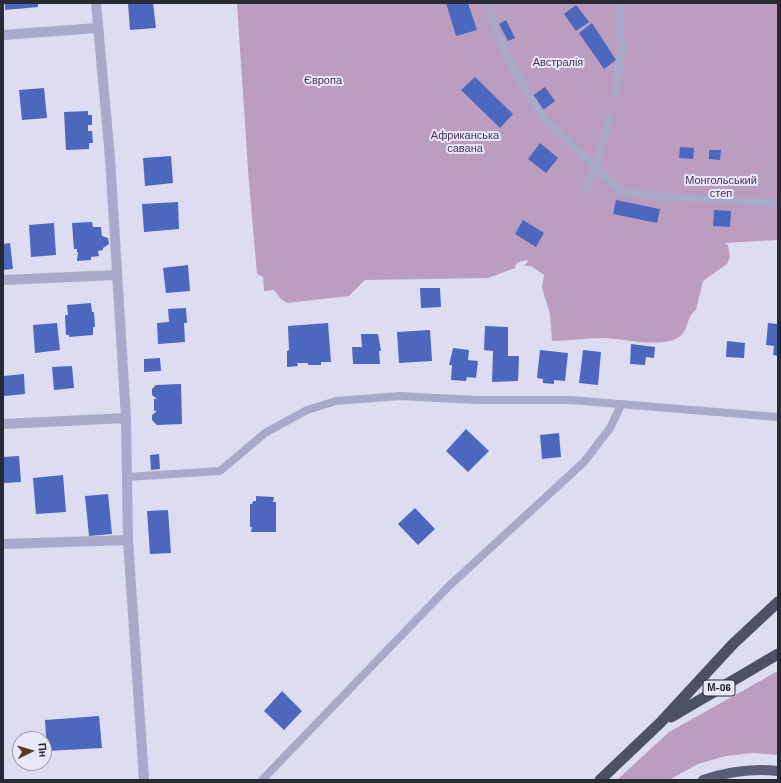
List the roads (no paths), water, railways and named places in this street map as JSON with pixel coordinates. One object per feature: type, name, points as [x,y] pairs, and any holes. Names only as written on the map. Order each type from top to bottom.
[{"type":"highway","points":[[660,723],[733,644],[778,602]]},
{"type":"highway","name":"М-06","points":[[600,780],[660,723],[778,654]]},
{"type":"main road","points":[[703,780],[729,773],[753,770],[778,771]]},
{"type":"street","points":[[96,3],[97,28],[110,158],[126,418],[128,540],[144,780]]},
{"type":"street","points":[[3,34],[97,28]]},
{"type":"street","points":[[3,280],[116,274]]},
{"type":"street","points":[[3,424],[126,418]]},
{"type":"street","points":[[3,544],[128,540]]},
{"type":"lane","points":[[489,3],[498,34],[508,58],[526,91],[543,116],[621,192],[666,197],[778,203]]},
{"type":"lane","points":[[616,93],[621,50],[619,3]]},
{"type":"lane","points":[[586,188],[596,166],[609,118]]},
{"type":"lane","points":[[127,477],[220,471],[265,433],[307,410],[336,401],[400,396],[476,400],[570,400],[778,417]]},
{"type":"lane","points":[[262,780],[449,586],[584,462],[610,428],[621,405]]},
{"type":"park label","name":"Австралія","points":[[558,62]]},
{"type":"park label","name":"Європа","points":[[323,80]]},
{"type":"park label","name":"Африканська савана","points":[[465,141]]},
{"type":"park label","name":"Монгольський степ","points":[[721,186]]}]
